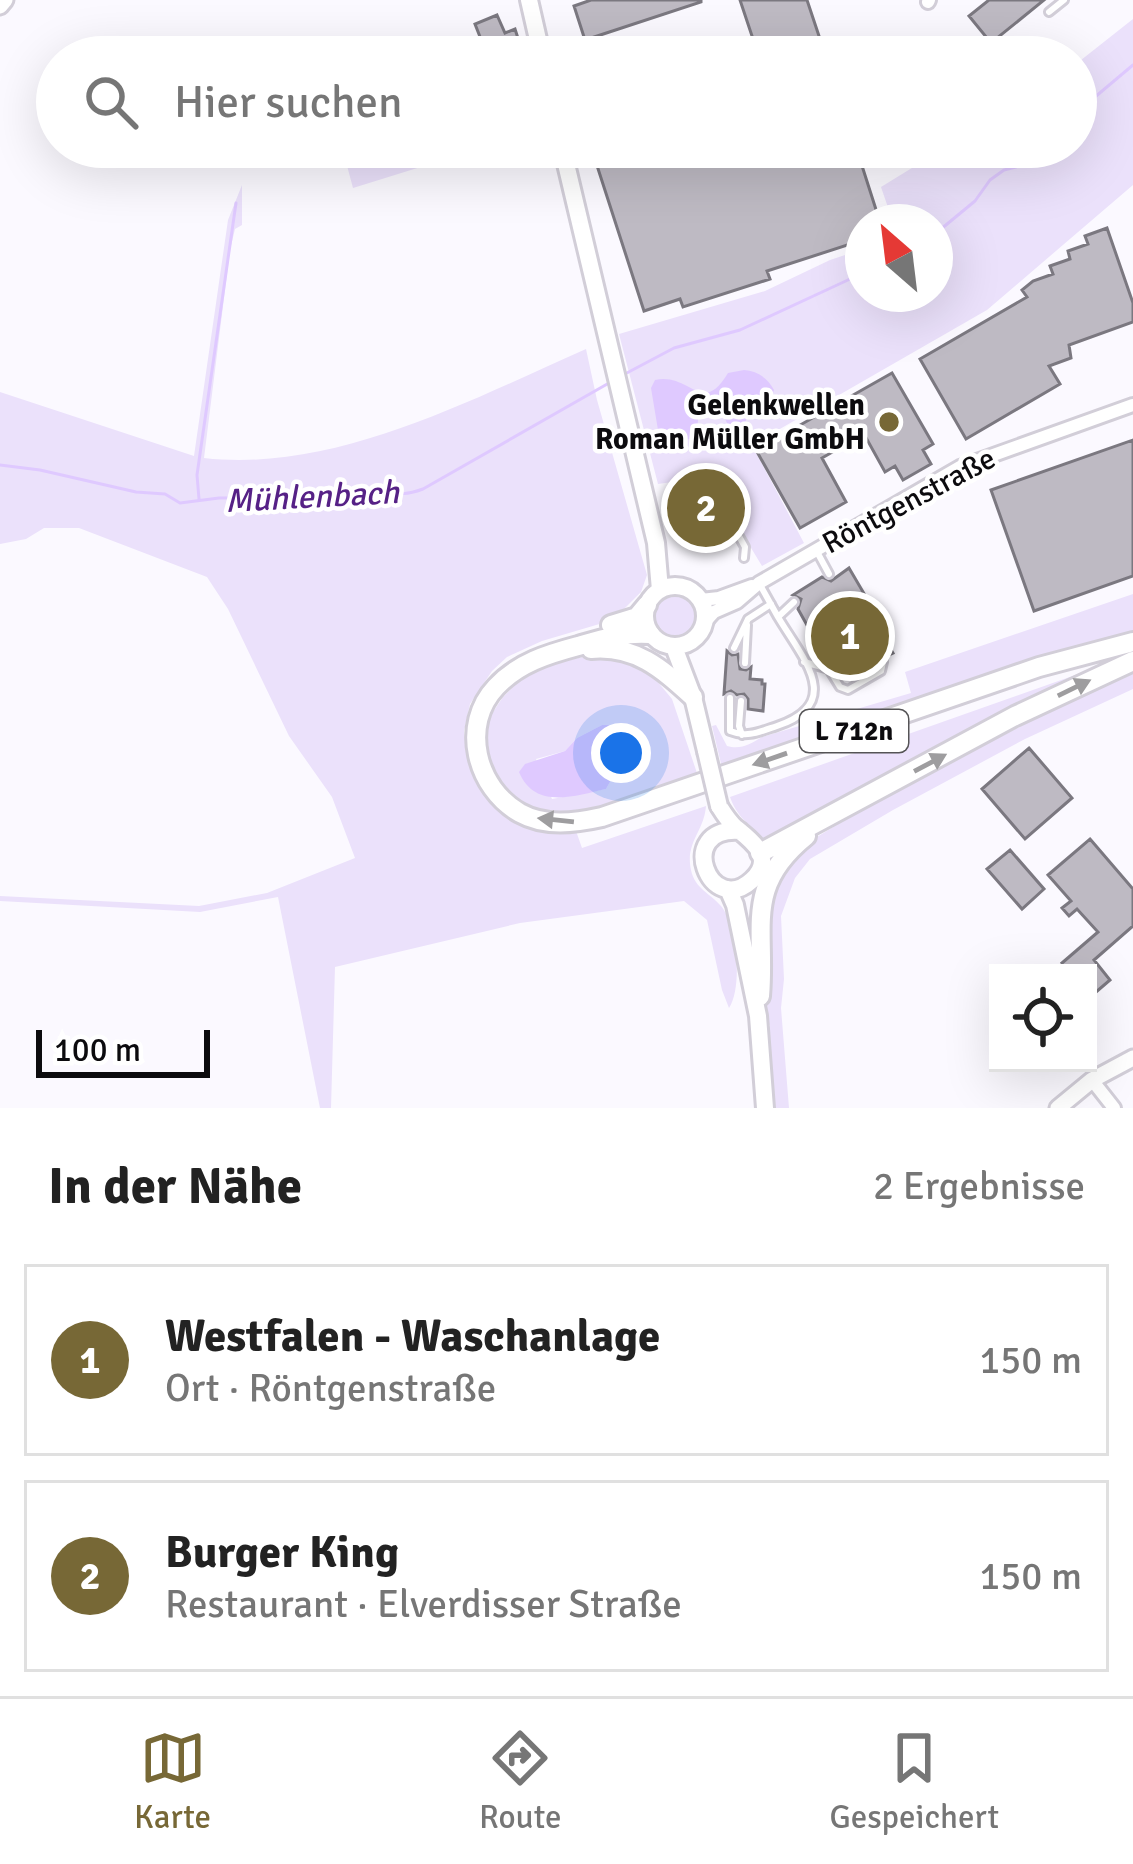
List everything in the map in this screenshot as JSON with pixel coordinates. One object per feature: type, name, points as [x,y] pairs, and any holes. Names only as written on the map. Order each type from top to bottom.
[{"type":"main road","points":[[529,0],[537,36]]},
{"type":"main road","points":[[551,653],[629,632],[650,634],[662,644],[682,644],[701,632],[705,622],[701,601],[680,586],[656,543],[567,168]]},
{"type":"main road","points":[[650,634],[645,616],[653,598],[656,543]]},
{"type":"main road","points":[[466,750],[473,706],[497,670],[540,646],[637,617],[653,598],[680,586]]},
{"type":"main road","name":"L 712n","points":[[551,653],[515,670],[496,687],[482,706],[476,751],[483,774],[498,795],[521,814],[574,823],[1040,667],[1133,642]]},
{"type":"main road","points":[[682,644],[719,806],[719,823],[704,850],[703,862],[712,881],[737,887],[746,902],[765,1108]]},
{"type":"main road","points":[[551,653],[601,648],[633,652],[650,660],[694,697]]},
{"type":"main road","points":[[760,853],[1015,716],[1133,662]]},
{"type":"main road","points":[[719,806],[760,853],[758,873],[737,887]]},
{"type":"main road","points":[[759,1006],[763,970],[759,915],[765,890],[791,848],[844,809]]},
{"type":"main road","points":[[715,836],[740,831]]},
{"type":"street","name":"Röntgenstraße","points":[[705,622],[816,550],[980,458],[1133,405]]},
{"type":"street","name":"Röntgenstraße","points":[[701,601],[759,584]]},
{"type":"street","points":[[1058,1108],[1092,1080],[1133,1058]]},
{"type":"street","points":[[1092,1080],[1114,1108]]},
{"type":"lane","points":[[1049,12],[1064,0]]},
{"type":"lane","points":[[674,488],[708,483],[745,547],[744,559]]},
{"type":"lane","points":[[816,550],[829,574]]},
{"type":"lane","points":[[730,698],[730,730],[747,736],[795,720],[812,702],[814,680],[759,584]]},
{"type":"lane","points":[[778,617],[794,602]]},
{"type":"lane","points":[[734,648],[748,619],[770,604]]},
{"type":"lane","points":[[745,663],[748,619]]},
{"type":"lane","points":[[829,669],[845,660]]},
{"type":"lane","points":[[805,662],[829,669],[840,687],[848,690],[881,671],[883,662]]},
{"type":"lane","points":[[742,700],[742,735]]},
{"type":"shaded area","points":[[1133,19],[1133,185],[987,310],[752,445],[804,543],[762,566],[708,477],[658,484],[619,334],[765,291],[845,255],[845,312],[953,312],[953,204],[887,204],[881,187],[912,168],[1097,168],[1097,47]]},
{"type":"shaded area","points":[[348,168],[417,168],[353,188]]},
{"type":"shaded area","points":[[242,185],[242,225],[235,229],[230,250],[204,458],[253,460],[351,444],[448,410],[586,349],[647,575],[641,592],[613,620],[542,641],[507,657],[492,671],[470,704],[464,731],[467,758],[510,815],[538,829],[576,831],[582,848],[706,806],[693,844],[691,870],[696,882],[721,906],[731,927],[737,972],[729,1008],[707,920],[684,901],[520,923],[335,967],[331,1108],[320,1108],[278,897],[200,912],[0,901],[0,896],[199,906],[267,893],[355,858],[332,797],[289,736],[228,609],[207,577],[79,528],[44,528],[26,539],[0,544],[0,392],[194,456],[228,220]]},
{"type":"shaded area","points":[[744,370],[762,376],[774,390],[772,396],[750,404],[745,424],[731,429],[721,411],[709,405],[699,411],[696,439],[659,436],[651,388],[655,380],[711,392],[728,373]]},
{"type":"shaded area","points":[[675,594],[691,600],[697,616],[691,632],[675,638],[659,632],[653,616],[659,600]]},
{"type":"shaded area","points":[[1133,594],[1133,632],[723,772],[712,726],[716,725],[727,746],[745,746],[911,693],[905,672]]},
{"type":"shaded area","points":[[597,654],[624,656],[659,676],[657,681],[672,699],[699,779],[612,810],[541,816],[511,801],[489,767],[485,734],[491,715],[519,681],[560,662]],"holes":[[[602,725],[632,743],[606,789],[552,799],[536,759],[565,751],[577,738]]]},
{"type":"shaded area","points":[[1133,669],[1133,689],[1025,739],[810,859],[795,878],[781,916],[781,1008],[789,1108],[773,1108],[766,1029],[770,1026],[765,1019],[766,901],[799,848],[882,797]]},
{"type":"shaded area","points":[[1081,673],[764,845],[730,797]]},
{"type":"shaded area","points":[[602,725],[620,728],[632,743],[606,789],[556,797],[535,792],[526,784],[519,772],[525,764],[565,751],[577,738]]},
{"type":"building","points":[[591,0],[701,0],[597,36],[584,36],[574,6]]},
{"type":"building","points":[[740,0],[807,0],[819,36],[752,36]]},
{"type":"building","points":[[989,0],[1044,0],[1000,36],[985,36],[969,16]]},
{"type":"building","points":[[497,15],[505,33],[515,29],[517,36],[480,36],[475,24]]},
{"type":"building","points":[[598,168],[863,168],[874,204],[845,204],[845,246],[767,271],[770,279],[683,307],[680,299],[644,311]]},
{"type":"building","points":[[1107,228],[1133,303],[1133,322],[1069,345],[1071,358],[1049,366],[1060,384],[966,439],[920,359],[1027,297],[1022,290],[1053,274],[1050,266],[1070,259],[1068,251],[1088,244],[1085,236]]},
{"type":"building","points":[[892,373],[933,444],[923,450],[931,464],[903,480],[895,466],[885,472],[864,434],[822,458],[846,502],[800,528],[756,450]]},
{"type":"building","points":[[1133,440],[1133,576],[1034,611],[991,490]]},
{"type":"building","points":[[849,568],[893,653],[880,655],[875,664],[843,678],[839,672],[851,665],[851,655],[839,655],[823,630],[813,636],[798,609],[801,599],[793,595],[822,577],[831,581]]},
{"type":"building","points":[[727,651],[738,654],[740,669],[751,667],[750,679],[765,684],[763,711],[748,709],[744,694],[724,694]]},
{"type":"building","points":[[1029,748],[1072,798],[1025,839],[982,789]]},
{"type":"building","points":[[1090,839],[1133,889],[1133,926],[1094,960],[1110,980],[1097,991],[1097,964],[1062,963],[1098,932],[1077,909],[1069,916],[1062,908],[1071,901],[1048,875]]},
{"type":"building","points":[[1010,850],[1044,889],[1022,909],[987,869]]},
{"type":"waterway","name":"Mühlenbach","points":[[1097,95],[1133,65]]},
{"type":"waterway","name":"Mühlenbach","points":[[953,219],[990,180],[1012,168]]},
{"type":"waterway","points":[[199,499],[197,475],[236,203]]},
{"type":"waterway","name":"Mühlenbach","points":[[623,375],[674,348],[740,330],[845,281]]},
{"type":"waterway","name":"Mühlenbach","points":[[0,465],[165,494],[180,503],[219,498],[364,497],[384,490],[408,493],[423,489],[609,383]]},
{"type":"place","name":"Gelenkwellen Roman Müller GmbH","points":[[889,422]]},
{"type":"place","name":"Burger King","points":[[706,508]]},
{"type":"place","name":"Westfalen - Waschanlage","points":[[850,636]]}]
